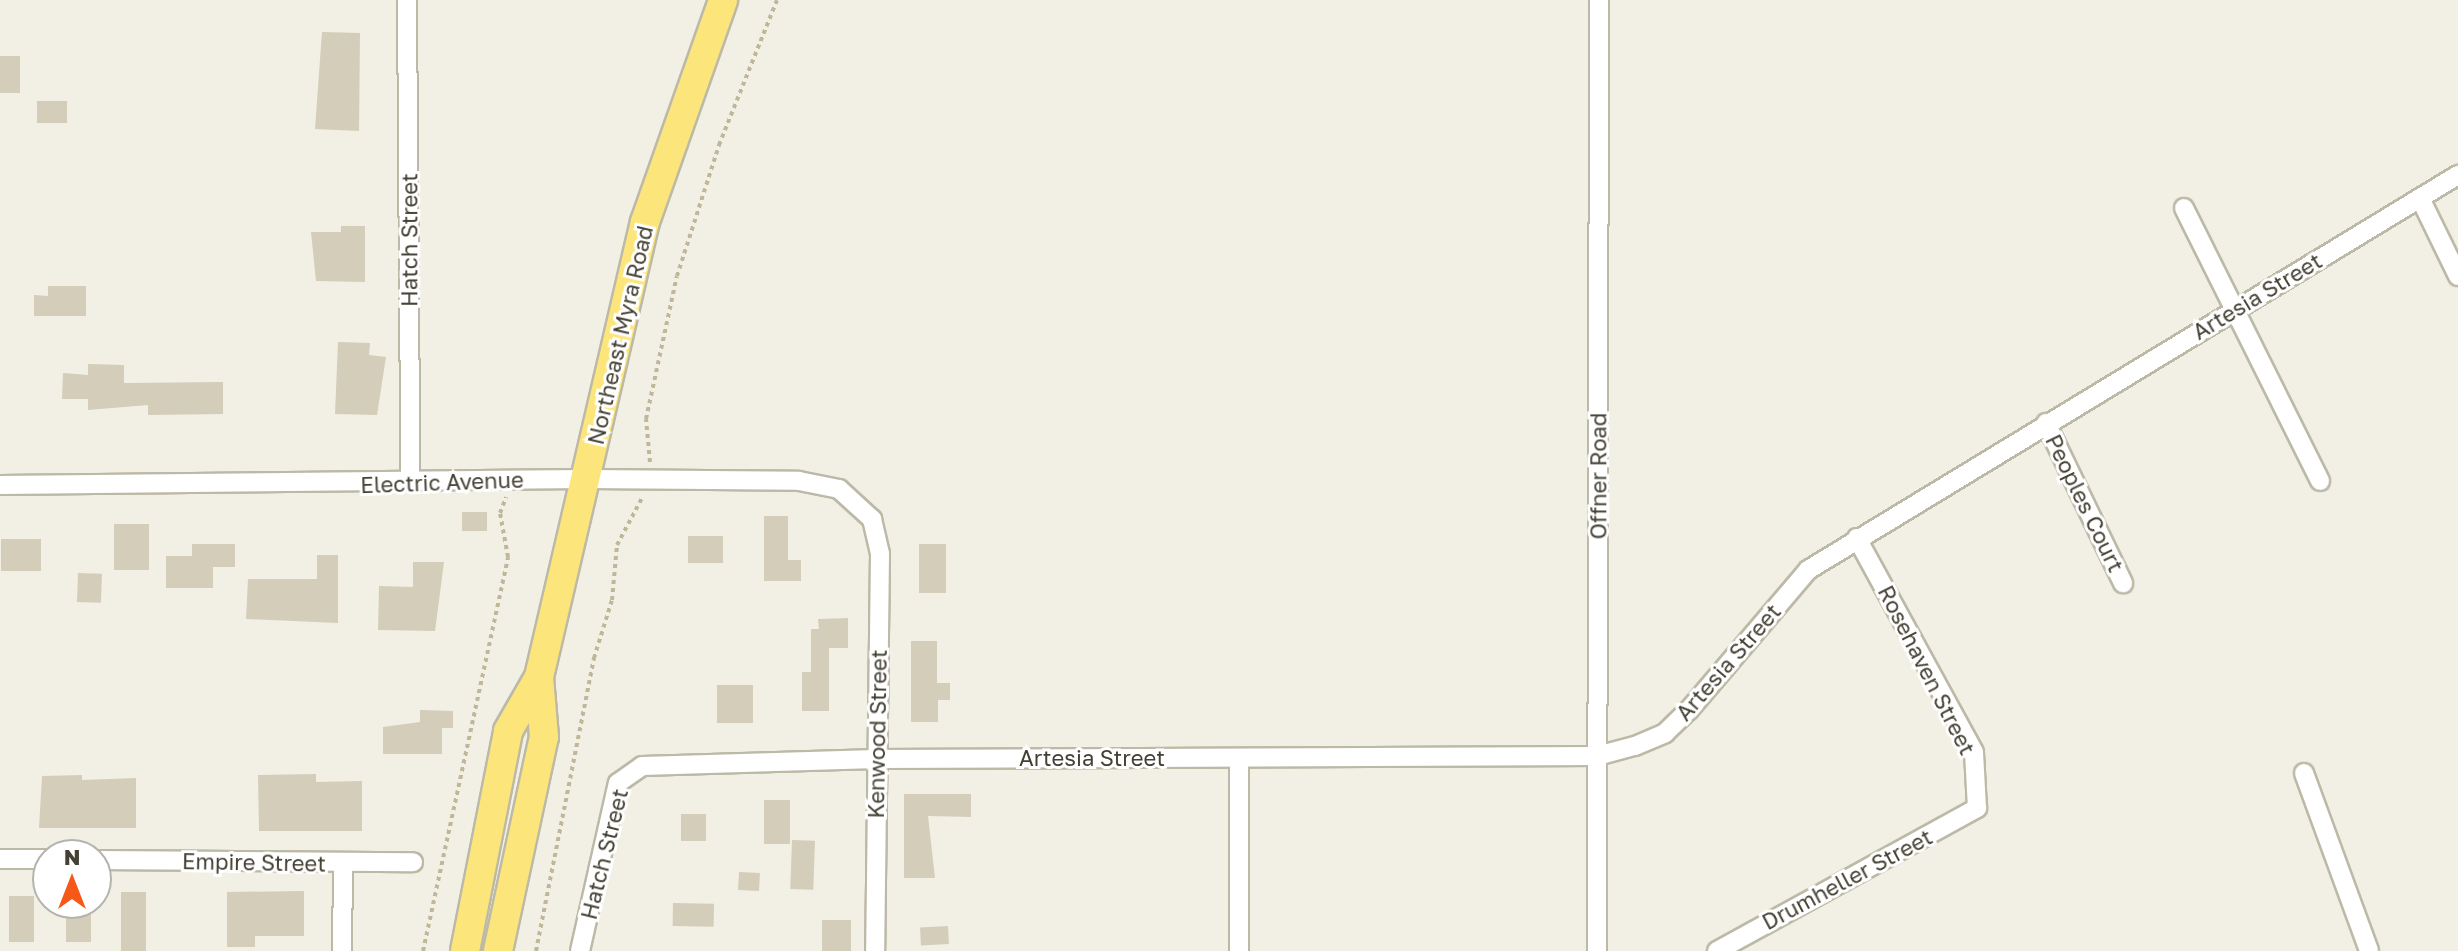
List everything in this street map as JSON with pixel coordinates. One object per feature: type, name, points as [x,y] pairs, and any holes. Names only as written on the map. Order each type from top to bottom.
[{"type":"highway","name":"Northeast Myra Road","points":[[465,951],[508,731],[539,677],[645,222],[723,0]]},
{"type":"highway","name":"Northeast Myra Road","points":[[498,951],[544,737],[539,677]]},
{"type":"street","name":"Hatch Street","points":[[407,0],[410,480]]},
{"type":"street","name":"Offner Road","points":[[1597,951],[1599,0]]},
{"type":"street","name":"Artesia Street","points":[[642,766],[876,759],[1597,756],[1665,733],[1808,570],[2458,175]]},
{"type":"street","points":[[2420,198],[2458,276]]},
{"type":"street","points":[[2184,208],[2320,481]]},
{"type":"street","name":"Peoples Court","points":[[2046,423],[2123,583]]},
{"type":"street","name":"Electric Avenue","points":[[0,485],[358,485],[410,480],[512,479],[799,481],[839,489],[872,519]]},
{"type":"street","name":"Kenwood Street","points":[[872,519],[880,554],[875,951]]},
{"type":"street","name":"Rosehaven Street","points":[[1857,538],[1974,752],[1977,808]]},
{"type":"street","points":[[1239,758],[1239,951]]},
{"type":"street","name":"Hatch Street","points":[[580,951],[618,783],[642,766]]},
{"type":"street","points":[[2304,773],[2369,951]]},
{"type":"street","name":"Drumheller Street","points":[[1717,951],[1977,808]]},
{"type":"street","points":[[0,859],[32,859]]},
{"type":"street","name":"Empire Street","points":[[112,860],[413,862]]},
{"type":"street","points":[[342,951],[343,863]]},
{"type":"path","points":[[423,951],[508,557],[500,513],[512,479]]},
{"type":"building","points":[[322,32],[360,33],[359,131],[315,129]]},
{"type":"building","points":[[0,56],[20,56],[20,93],[0,93]]},
{"type":"building","points":[[37,101],[67,101],[67,123],[37,123]]},
{"type":"building","points":[[341,226],[365,226],[365,282],[316,281],[311,232],[341,232]]},
{"type":"building","points":[[48,286],[86,286],[86,316],[34,316],[34,295],[48,296]]},
{"type":"building","points":[[338,342],[370,343],[369,355],[386,357],[377,415],[335,414]]},
{"type":"building","points":[[88,364],[124,365],[124,383],[223,382],[223,414],[148,415],[148,405],[88,410],[88,399],[62,399],[63,373],[88,375]]},
{"type":"building","points":[[462,512],[487,512],[487,531],[462,531]]},
{"type":"building","points":[[764,516],[788,516],[788,560],[801,560],[801,581],[764,581]]},
{"type":"building","points":[[114,524],[149,524],[149,570],[114,570]]},
{"type":"building","points":[[688,536],[723,536],[723,563],[688,563]]},
{"type":"building","points":[[1,539],[41,539],[41,571],[1,571]]},
{"type":"building","points":[[192,544],[235,544],[235,567],[213,567],[213,588],[166,588],[166,556],[192,556]]},
{"type":"building","points":[[919,544],[946,544],[946,593],[919,593]]},
{"type":"building","points":[[317,555],[338,555],[338,623],[246,619],[248,579],[317,579]]},
{"type":"building","points":[[413,562],[444,562],[435,631],[378,630],[379,586],[413,587]]},
{"type":"building","points":[[78,573],[102,574],[101,603],[77,602]]},
{"type":"building","points":[[848,618],[848,648],[829,648],[829,711],[802,711],[802,672],[811,672],[811,629],[819,629],[818,619]]},
{"type":"building","points":[[911,641],[937,641],[937,683],[950,683],[950,700],[938,700],[938,722],[911,722]]},
{"type":"building","points":[[717,685],[753,685],[753,723],[717,723]]},
{"type":"building","points":[[420,710],[453,711],[453,728],[442,728],[442,754],[383,754],[383,727],[420,722]]},
{"type":"building","points":[[316,774],[316,782],[362,781],[362,831],[259,831],[258,775]]},
{"type":"building","points":[[82,775],[82,780],[136,778],[136,828],[39,828],[42,776]]},
{"type":"building","points":[[904,794],[971,794],[971,817],[928,816],[935,878],[904,878]]},
{"type":"building","points":[[764,800],[790,800],[790,844],[764,844]]},
{"type":"building","points":[[681,814],[706,814],[706,841],[681,841]]},
{"type":"building","points":[[792,840],[815,841],[813,890],[790,889]]},
{"type":"building","points":[[739,872],[760,873],[759,891],[738,890]]},
{"type":"building","points":[[304,891],[304,936],[255,936],[255,947],[227,947],[227,892]]},
{"type":"building","points":[[121,892],[146,892],[146,951],[121,951]]},
{"type":"building","points":[[9,896],[32,896],[34,942],[9,942]]},
{"type":"building","points":[[673,903],[714,904],[714,927],[673,926]]},
{"type":"building","points":[[66,919],[91,919],[91,942],[66,942]]},
{"type":"building","points":[[822,920],[851,920],[851,951],[822,951]]},
{"type":"building","points":[[948,926],[949,944],[921,945],[920,927]]}]
